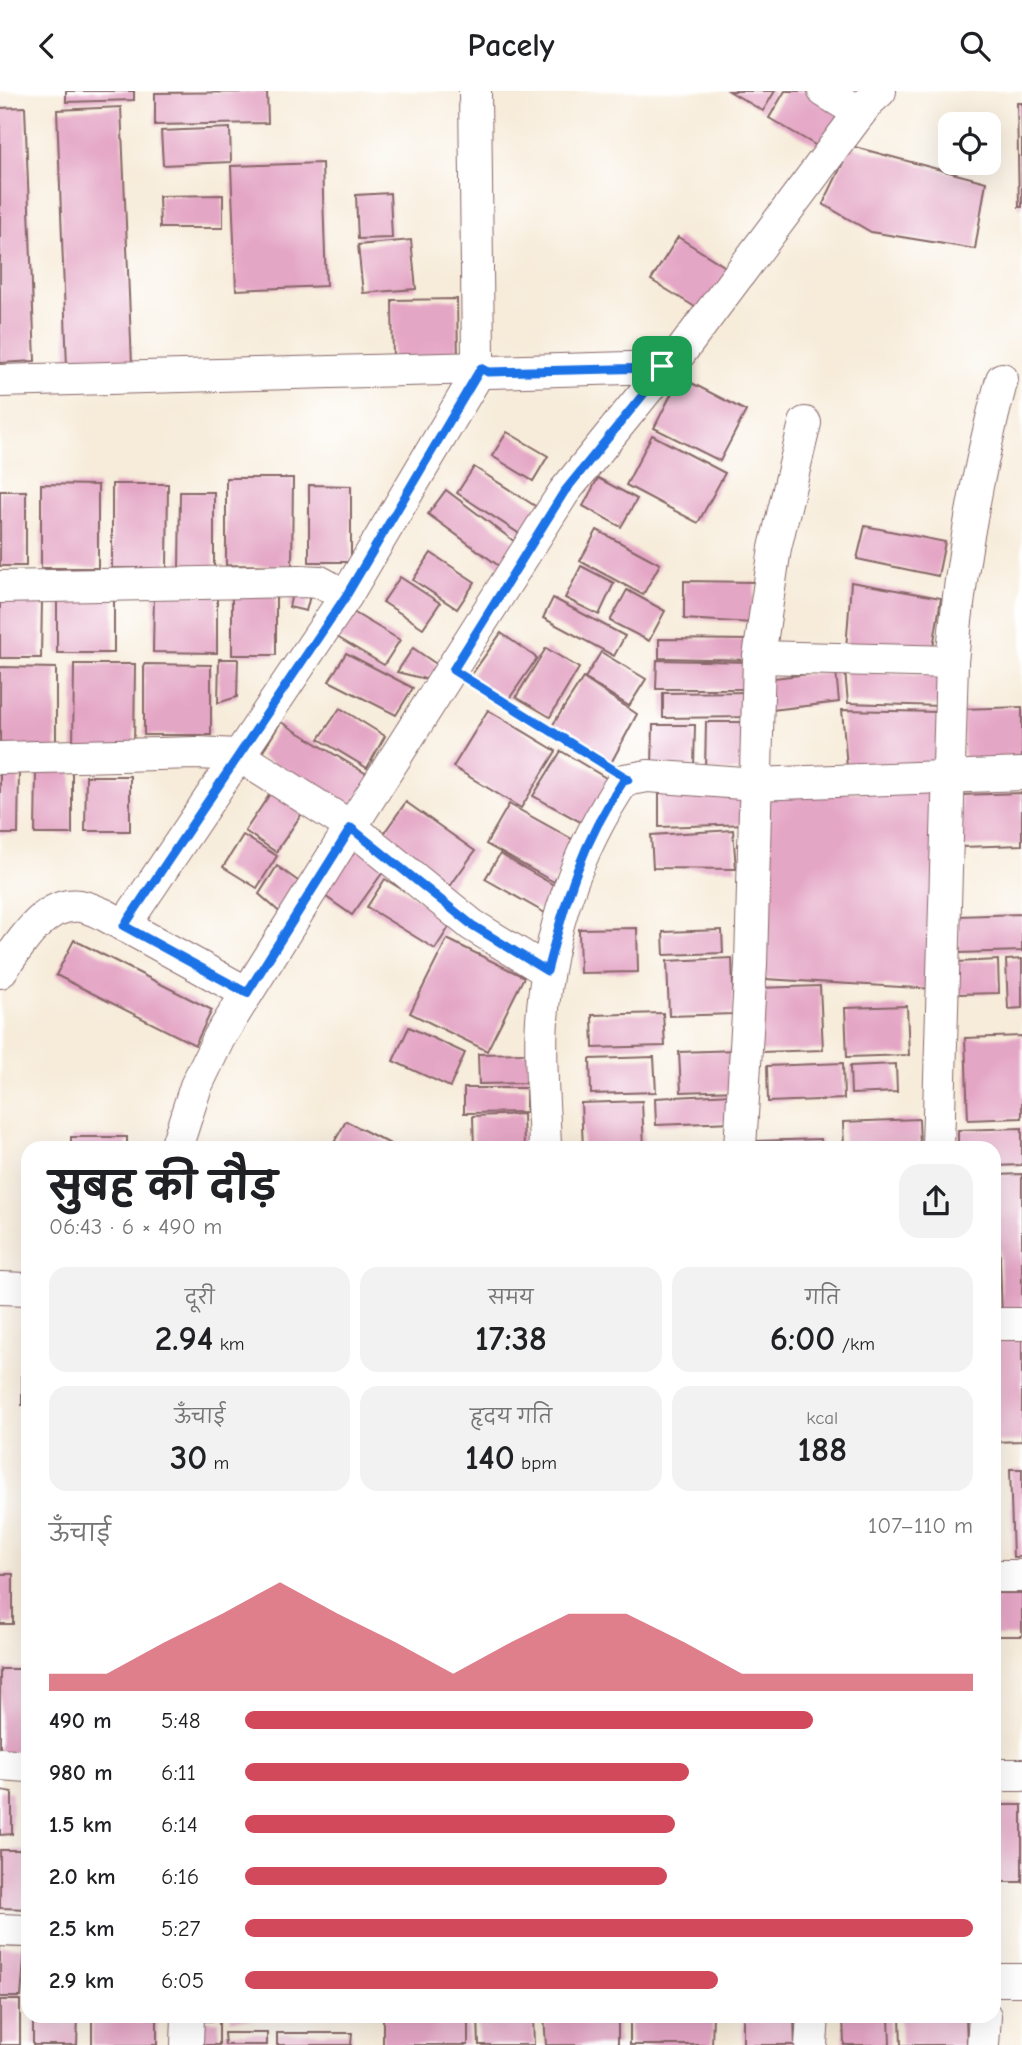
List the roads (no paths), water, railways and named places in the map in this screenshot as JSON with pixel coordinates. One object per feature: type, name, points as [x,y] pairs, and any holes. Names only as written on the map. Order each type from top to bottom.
[{"type":"street","points":[[124,926],[346,596],[481,368],[478,358],[475,91]]},
{"type":"street","points":[[178,1141],[196,1086],[219,1038],[564,492],[668,364],[870,102],[824,91]]},
{"type":"street","points":[[0,381],[481,368],[488,372],[654,368],[668,364]]},
{"type":"street","points":[[938,1141],[951,778],[952,662],[957,595],[971,504],[1002,379]]},
{"type":"street","points":[[740,1141],[751,964],[759,657],[775,548],[806,423]]},
{"type":"street","points":[[0,587],[299,581],[320,582],[346,596]]},
{"type":"street","points":[[759,657],[952,662]]},
{"type":"street","points":[[0,758],[197,753],[238,755],[351,828],[472,925],[547,971]]},
{"type":"street","points":[[545,1141],[542,1023],[547,971],[577,864],[588,838],[624,780],[648,776],[755,785],[1022,775]]},
{"type":"street","points":[[0,972],[43,918],[62,907],[81,906],[124,926],[247,993]]},
{"type":"street","points":[[0,1288],[21,1289]]},
{"type":"street","points":[[1001,1324],[1022,1324]]},
{"type":"street","points":[[1001,1576],[1022,1576]]},
{"type":"street","points":[[0,1764],[21,1766]]},
{"type":"street","points":[[1001,1775],[1022,1776]]},
{"type":"street","points":[[0,1930],[21,1931]]},
{"type":"street","points":[[1001,1980],[1022,1980]]},
{"type":"street","points":[[187,2045],[188,2023]]},
{"type":"street","points":[[811,2045],[813,2023]]},
{"type":"street","points":[[983,2045],[985,2023]]}]
